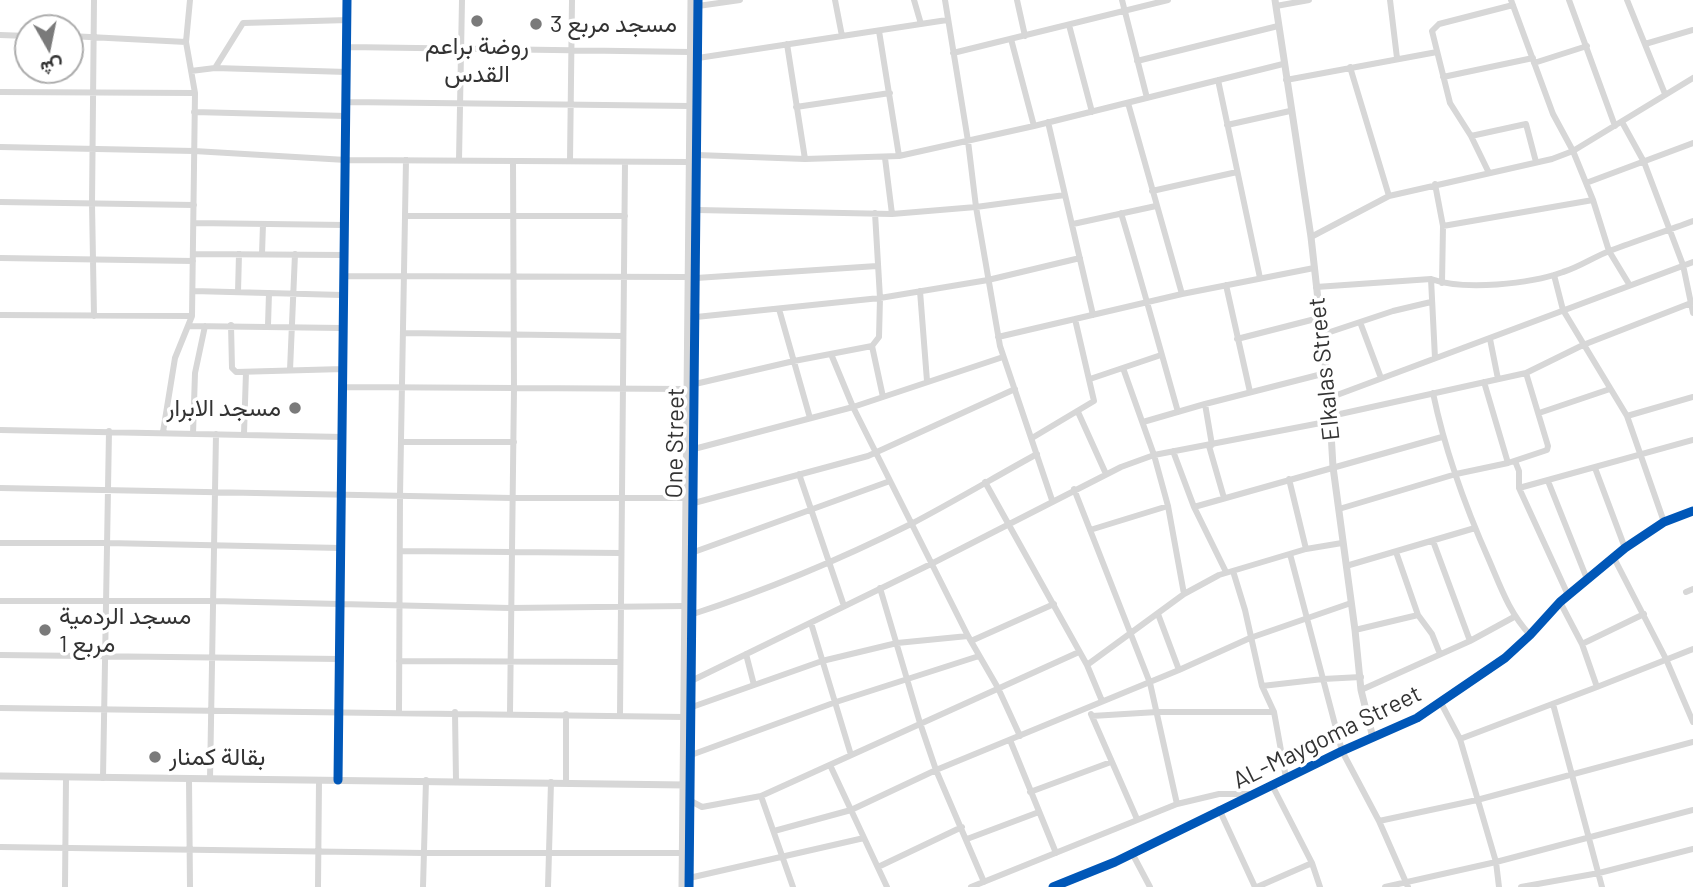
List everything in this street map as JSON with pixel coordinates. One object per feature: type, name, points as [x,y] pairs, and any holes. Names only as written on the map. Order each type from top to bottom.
[{"type":"street","points":[[94,0],[94,316]]},
{"type":"street","points":[[163,432],[175,358],[192,316],[195,93],[186,42],[190,0]]},
{"type":"street","points":[[338,780],[347,0]]},
{"type":"street","points":[[459,160],[462,0]]},
{"type":"street","points":[[570,161],[572,0]]},
{"type":"street","name":"One Street","points":[[689,887],[684,717],[693,614],[694,449],[691,400],[686,389],[697,210],[697,155],[690,106],[691,0]]},
{"type":"street","points":[[698,3],[740,0]]},
{"type":"street","points":[[835,0],[842,36]]},
{"type":"street","points":[[914,0],[921,24]]},
{"type":"street","points":[[945,0],[998,337],[1052,500]]},
{"type":"street","points":[[1017,0],[1025,36]]},
{"type":"street","points":[[1122,0],[1147,98]]},
{"type":"street","points":[[953,53],[1168,0]]},
{"type":"street","points":[[1275,3],[1309,0]]},
{"type":"street","points":[[1390,0],[1397,58]]},
{"type":"street","points":[[1569,0],[1615,127]]},
{"type":"street","points":[[1629,0],[1665,94]]},
{"type":"street","name":"One Street","points":[[687,785],[692,707],[688,682],[686,499],[691,400],[695,384],[696,317],[692,278],[689,162],[698,58],[698,3]]},
{"type":"street","name":"Elkalas Street","points":[[1275,3],[1311,237],[1329,398],[1333,467],[1361,690],[1373,738]]},
{"type":"street","points":[[1489,173],[1471,136],[1450,103],[1432,31],[1435,26],[1512,3],[1553,114],[1586,183],[1609,251],[1629,284]]},
{"type":"street","points":[[215,68],[243,23],[348,20]]},
{"type":"street","points":[[698,58],[947,20]]},
{"type":"street","points":[[1069,25],[1091,111]]},
{"type":"street","points":[[1137,61],[1278,26]]},
{"type":"street","points":[[1645,44],[1693,30]]},
{"type":"street","points":[[879,31],[899,156]]},
{"type":"street","points":[[84,37],[186,42]]},
{"type":"street","points":[[1011,38],[1034,126]]},
{"type":"street","points":[[787,44],[805,159]]},
{"type":"street","points":[[1443,77],[1534,60],[1587,46]]},
{"type":"street","points":[[348,47],[690,52]]},
{"type":"street","points":[[1286,80],[1437,52]]},
{"type":"street","points":[[697,155],[805,159],[899,156],[1034,126],[1283,64]]},
{"type":"street","points":[[1350,67],[1389,196]]},
{"type":"street","points":[[191,71],[215,68],[347,72]]},
{"type":"street","points":[[1311,237],[1389,196],[1573,151],[1693,78]]},
{"type":"street","points":[[1218,80],[1260,278]]},
{"type":"street","points":[[0,92],[195,93]]},
{"type":"street","points":[[796,107],[890,93]]},
{"type":"street","points":[[347,103],[690,106]]},
{"type":"street","points":[[1128,103],[1182,294]]},
{"type":"street","points":[[1227,125],[1290,111]]},
{"type":"street","points":[[194,112],[346,116]]},
{"type":"street","points":[[1048,122],[1093,315]]},
{"type":"street","points":[[1622,122],[1644,162],[1683,265],[1693,313]]},
{"type":"street","points":[[1471,136],[1525,124],[1536,162]]},
{"type":"street","points":[[1586,183],[1693,143]]},
{"type":"street","points":[[0,147],[194,151],[346,160],[689,162]]},
{"type":"street","points":[[885,158],[892,214]]},
{"type":"street","points":[[399,712],[406,160]]},
{"type":"street","points":[[510,713],[514,442],[513,161]]},
{"type":"street","points":[[620,715],[625,162]]},
{"type":"street","points":[[1152,191],[1237,172]]},
{"type":"street","points":[[1436,184],[1443,226],[1443,283]]},
{"type":"street","points":[[697,210],[892,214],[976,207],[1065,195]]},
{"type":"street","points":[[1443,226],[1592,200]]},
{"type":"street","points":[[0,202],[194,205]]},
{"type":"street","points":[[1073,224],[1156,206]]},
{"type":"street","points":[[695,384],[872,346],[879,337],[880,298],[875,213]]},
{"type":"street","points":[[1121,213],[1149,302],[1178,412]]},
{"type":"street","points":[[405,216],[625,216]]},
{"type":"street","points":[[1316,287],[1431,279],[1443,283],[1491,284],[1537,279],[1554,275],[1609,251],[1693,221]]},
{"type":"street","points":[[194,223],[344,225]]},
{"type":"street","points":[[262,254],[263,224]]},
{"type":"street","points":[[238,292],[239,254]]},
{"type":"street","points":[[290,370],[295,254]]},
{"type":"street","points":[[0,258],[343,255]]},
{"type":"street","points":[[696,317],[880,298],[988,280],[1080,258]]},
{"type":"street","points":[[1329,398],[1693,261]]},
{"type":"street","points":[[343,276],[692,278],[877,266]]},
{"type":"street","points":[[998,337],[1182,294],[1314,268]]},
{"type":"street","points":[[1554,275],[1563,310],[1627,416],[1664,522]]},
{"type":"street","points":[[1431,279],[1435,358]]},
{"type":"street","points":[[1226,285],[1250,393]]},
{"type":"street","points":[[193,291],[342,295]]},
{"type":"street","points":[[920,291],[927,381]]},
{"type":"street","points":[[268,325],[269,293]]},
{"type":"street","points":[[1321,335],[1431,302]]},
{"type":"street","points":[[688,682],[933,563],[1074,489],[1154,455],[1210,446],[1526,373],[1583,345],[1691,303]]},
{"type":"street","points":[[779,309],[810,418]]},
{"type":"street","points":[[0,315],[192,316]]},
{"type":"street","points":[[1237,339],[1319,318]]},
{"type":"street","points":[[1032,438],[1094,401],[1075,319]]},
{"type":"street","points":[[1360,322],[1381,378]]},
{"type":"street","points":[[231,325],[233,371],[343,369]]},
{"type":"street","points":[[190,326],[342,328]]},
{"type":"street","points":[[192,434],[195,373],[205,326]]},
{"type":"street","points":[[404,333],[622,336]]},
{"type":"street","points":[[1490,339],[1498,379]]},
{"type":"street","points":[[872,346],[883,397]]},
{"type":"street","points":[[831,354],[853,407],[969,638],[998,688],[1020,736]]},
{"type":"street","points":[[1090,379],[1161,355]]},
{"type":"street","points":[[694,449],[853,407],[1003,357]]},
{"type":"street","points":[[1123,368],[1154,455],[1168,506],[1184,594]]},
{"type":"street","points":[[244,434],[246,372]]},
{"type":"street","points":[[1143,422],[1326,373]]},
{"type":"street","points":[[1339,509],[1456,474],[1512,462],[1548,448],[1526,373]]},
{"type":"street","points":[[1484,383],[1512,462],[1518,471],[1519,488],[1568,595]]},
{"type":"street","points":[[343,387],[686,389]]},
{"type":"street","points":[[1539,413],[1611,389]]},
{"type":"street","points":[[694,503],[876,453],[1015,390]]},
{"type":"street","points":[[1433,393],[1442,437],[1475,528],[1514,617],[1530,635]]},
{"type":"street","points":[[1627,416],[1693,397]]},
{"type":"street","points":[[1205,404],[1210,446],[1224,498]]},
{"type":"street","points":[[1078,412],[1106,474]]},
{"type":"street","points":[[0,430],[343,437]]},
{"type":"street","points":[[103,778],[110,431]]},
{"type":"street","points":[[210,779],[216,434]]},
{"type":"street","points":[[1194,507],[1442,437]]},
{"type":"street","points":[[1519,488],[1693,440]]},
{"type":"street","points":[[401,442],[514,442]]},
{"type":"street","points":[[1173,451],[1194,507],[1229,571],[1245,610],[1262,686],[1274,712],[1286,778]]},
{"type":"street","points":[[693,614],[830,561],[911,523],[1037,454]]},
{"type":"street","points":[[1595,468],[1625,548]]},
{"type":"street","points":[[799,474],[844,606]]},
{"type":"street","points":[[1289,479],[1306,549]]},
{"type":"street","points":[[694,552],[890,481]]},
{"type":"street","points":[[1548,481],[1587,579]]},
{"type":"street","points":[[985,482],[1087,665],[1110,715]]},
{"type":"street","points":[[0,488],[686,499]]},
{"type":"street","points":[[1074,489],[1150,682],[1177,804]]},
{"type":"street","points":[[1090,530],[1168,506]]},
{"type":"street","name":"AL-Maygoma Street","points":[[1053,887],[1132,853],[1219,809],[1418,718],[1505,658],[1560,602],[1625,548],[1664,522],[1693,511]]},
{"type":"street","points":[[1346,566],[1475,528]]},
{"type":"street","points":[[1433,541],[1470,641]]},
{"type":"street","points":[[0,543],[341,548]]},
{"type":"street","points":[[1087,665],[1184,594],[1229,571],[1306,549],[1342,543]]},
{"type":"street","points":[[400,551],[621,553]]},
{"type":"street","points":[[1396,552],[1418,615],[1432,634],[1440,654]]},
{"type":"street","points":[[1290,554],[1342,751],[1379,821],[1407,884]]},
{"type":"street","points":[[1614,558],[1644,614],[1693,722]]},
{"type":"street","points":[[880,588],[936,769],[984,882]]},
{"type":"street","points":[[0,601],[213,601],[510,608],[686,606]]},
{"type":"street","points":[[1560,602],[1582,644],[1597,687]]},
{"type":"street","points":[[774,831],[851,810],[936,769],[1180,670],[1250,638],[1351,603]]},
{"type":"street","points":[[692,707],[822,660],[897,643],[969,638],[1054,604]]},
{"type":"street","points":[[1158,614],[1180,670]]},
{"type":"street","points":[[1582,644],[1644,614]]},
{"type":"street","points":[[1355,630],[1418,615]]},
{"type":"street","points":[[1361,690],[1470,641],[1514,617]]},
{"type":"street","points":[[811,623],[851,755]]},
{"type":"street","points":[[1460,738],[1693,649]]},
{"type":"street","points":[[687,800],[702,807],[761,796],[1079,652]]},
{"type":"street","points":[[746,654],[754,685]]},
{"type":"street","points":[[0,655],[340,659]]},
{"type":"street","points":[[691,755],[907,677],[979,656]]},
{"type":"street","points":[[399,660],[620,662]]},
{"type":"street","points":[[1262,686],[1323,678],[1361,677]]},
{"type":"street","points":[[1441,703],[1460,738],[1496,862],[1499,887]]},
{"type":"street","points":[[1553,704],[1602,887]]},
{"type":"street","points":[[1088,707],[1136,819]]},
{"type":"street","points":[[0,708],[684,717]]},
{"type":"street","points":[[455,712],[456,781]]},
{"type":"street","points":[[1092,716],[1157,712],[1274,712]]},
{"type":"street","points":[[566,714],[566,783]]},
{"type":"street","points":[[1010,740],[1056,853]]},
{"type":"street","points":[[1379,821],[1477,800],[1693,742]]},
{"type":"street","points":[[1031,792],[1111,762]]},
{"type":"street","points":[[830,765],[887,887]]},
{"type":"street","points":[[0,776],[687,785]]},
{"type":"street","points":[[65,887],[66,778]]},
{"type":"street","points":[[189,779],[190,887]]},
{"type":"street","points":[[423,887],[426,780]]},
{"type":"street","points":[[318,887],[319,781]]},
{"type":"street","points":[[548,887],[551,782]]},
{"type":"street","points":[[1272,785],[1312,863],[1320,887]]},
{"type":"street","points":[[971,887],[1177,804],[1219,794],[1253,794]]},
{"type":"street","points":[[761,796],[793,887]]},
{"type":"street","name":"One Street","points":[[682,887],[687,800]]},
{"type":"street","points":[[1219,809],[1256,887],[1312,863]]},
{"type":"street","points":[[1385,887],[1496,862],[1693,810]]},
{"type":"street","points":[[967,839],[1039,813]]},
{"type":"street","points":[[878,867],[962,827]]},
{"type":"street","points":[[689,877],[864,838]]},
{"type":"street","points":[[0,847],[425,853],[683,853]]},
{"type":"street","points":[[1521,887],[1599,873],[1693,849]]},
{"type":"street","points":[[1132,853],[1150,887]]},
{"type":"cycle path","points":[[338,780],[347,0]]},
{"type":"cycle path","points":[[689,887],[698,0]]},
{"type":"cycle path","points":[[1053,887],[1115,862],[1342,751],[1417,718],[1505,658],[1560,602],[1625,548],[1664,522],[1693,511]]},
{"type":"place","name":"روضة براعم القدس","points":[[477,21]]},
{"type":"place","name":"مسجد مربع 3","points":[[536,24]]},
{"type":"place","name":"مسجد الابرار","points":[[295,408]]},
{"type":"place","name":"مسجد الردمية مربع 1","points":[[45,630]]},
{"type":"place","name":"بقالة كمنار","points":[[155,757]]}]
